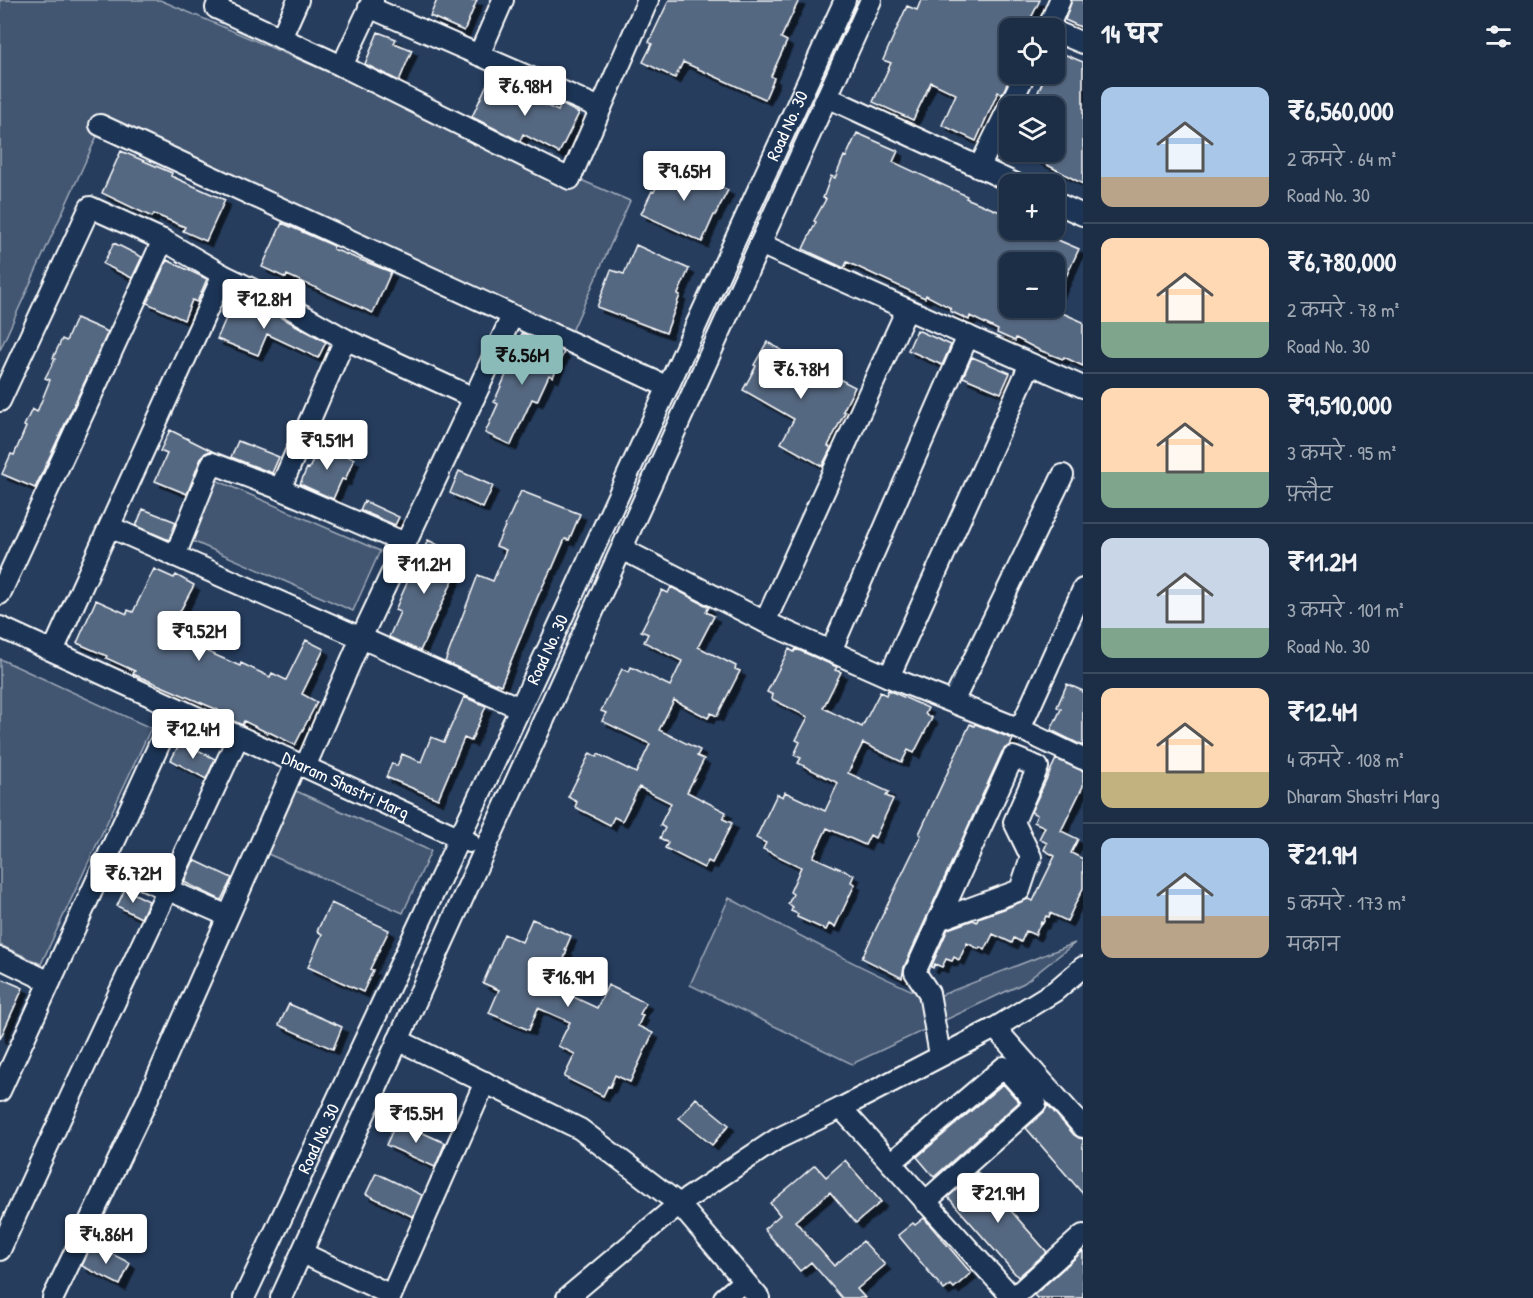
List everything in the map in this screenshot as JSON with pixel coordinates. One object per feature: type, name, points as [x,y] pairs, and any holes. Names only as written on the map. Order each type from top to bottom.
[{"type":"street","points":[[219,0],[216,8],[342,66],[570,179],[648,0]]},
{"type":"street","points":[[281,38],[298,0]]},
{"type":"street","points":[[479,55],[503,0]]},
{"type":"street","name":"Road No. 30","points":[[244,1298],[520,708],[844,0]]},
{"type":"street","name":"Road No. 30","points":[[281,1298],[870,0]]},
{"type":"street","points":[[1052,18],[1060,0]]},
{"type":"street","points":[[342,66],[371,3],[479,55],[600,108]]},
{"type":"street","points":[[1065,36],[1083,44]]},
{"type":"street","points":[[979,168],[1020,84]]},
{"type":"street","points":[[826,97],[999,177]]},
{"type":"street","points":[[100,125],[668,387]]},
{"type":"street","points":[[0,401],[90,207],[163,240],[223,275],[285,305],[345,339],[474,398]]},
{"type":"street","points":[[1065,207],[1083,215]]},
{"type":"street","points":[[0,594],[163,240]]},
{"type":"street","points":[[760,244],[1083,387]]},
{"type":"street","points":[[53,651],[223,275]]},
{"type":"street","points":[[765,622],[907,309]]},
{"type":"street","points":[[53,1298],[148,1098],[228,916],[512,316]]},
{"type":"street","points":[[831,651],[968,336]]},
{"type":"street","points":[[280,489],[345,339]]},
{"type":"street","points":[[889,677],[1030,364]]},
{"type":"street","points":[[175,556],[213,462],[405,543]]},
{"type":"street","points":[[953,702],[1064,475]]},
{"type":"street","points":[[110,527],[520,708]]},
{"type":"street","points":[[622,549],[765,622],[889,677],[1020,729],[1083,759]]},
{"type":"street","points":[[1020,729],[1083,589]]},
{"type":"street","name":"Dharam Shastri Marg","points":[[0,627],[485,850]]},
{"type":"street","points":[[0,1091],[177,708]]},
{"type":"street","points":[[0,1250],[169,890],[238,736]]},
{"type":"street","points":[[938,920],[1020,890],[1031,857],[1014,822],[1038,767],[1013,757],[938,920],[915,972],[929,993],[940,1055]]},
{"type":"street","points":[[105,862],[228,916]]},
{"type":"street","points":[[0,958],[50,982]]},
{"type":"street","points":[[567,1298],[679,1204],[777,1138],[841,1108],[995,1028],[1055,991],[1083,967]]},
{"type":"street","points":[[995,1028],[1083,1127]]},
{"type":"street","points":[[398,1040],[580,1129],[679,1204],[759,1298]]},
{"type":"street","points":[[891,1163],[1005,1067],[1036,1103],[925,1202]]},
{"type":"street","points":[[302,1253],[390,1296],[485,1082]]},
{"type":"street","points":[[841,1108],[1013,1298],[1083,1235]]},
{"type":"street","points":[[724,1298],[744,1281]]},
{"type":"shaded area","points":[[0,0],[160,0],[630,201],[569,338],[97,136],[0,350]]},
{"type":"shaded area","points":[[216,480],[380,551],[353,611],[190,540]]},
{"type":"shaded area","points":[[0,659],[151,728],[41,964],[0,945]]},
{"type":"shaded area","points":[[296,791],[431,851],[403,913],[268,854]]},
{"type":"shaded area","points":[[729,898],[854,963],[931,999],[1075,943],[1024,983],[852,1064],[690,985]]},
{"type":"building","points":[[437,0],[477,0],[464,31],[430,16]]},
{"type":"building","points":[[669,0],[799,0],[781,38],[787,41],[771,76],[774,78],[765,99],[683,62],[675,78],[643,62],[652,44],[649,42]]},
{"type":"building","points":[[921,0],[1040,0],[1031,18],[999,18],[999,84],[1007,84],[1002,94],[998,92],[976,141],[942,125],[956,94],[931,82],[913,120],[873,102],[891,63],[883,60],[907,6],[917,10]]},
{"type":"building","points":[[1072,0],[1083,0],[1083,28],[1065,20]]},
{"type":"building","points":[[378,32],[396,39],[394,43],[412,50],[399,81],[365,64]]},
{"type":"building","points":[[1065,55],[1083,62],[1083,184],[1042,162],[1065,162],[1065,96],[1047,96],[1038,92],[1042,84],[1065,84]]},
{"type":"building","points":[[488,82],[558,111],[561,104],[579,113],[559,153],[523,134],[520,141],[472,117]]},
{"type":"building","points":[[857,133],[898,151],[893,162],[999,212],[999,240],[1058,240],[1079,249],[1065,279],[1065,252],[999,252],[999,318],[1065,318],[1065,314],[1083,322],[1083,366],[1064,357],[1063,359],[1039,350],[1016,338],[1015,341],[997,333],[998,330],[970,316],[969,320],[950,311],[951,308],[926,295],[925,298],[847,262],[844,268],[803,249],[826,199],[823,198],[831,176],[835,178],[844,156],[846,157]]},
{"type":"building","points":[[121,151],[172,173],[171,176],[225,200],[206,241],[183,231],[185,227],[154,214],[152,217],[102,193]]},
{"type":"building","points":[[667,162],[728,190],[702,242],[641,214]]},
{"type":"building","points":[[282,223],[334,246],[333,249],[391,272],[373,313],[287,275],[286,278],[262,267]]},
{"type":"building","points":[[114,243],[142,257],[132,278],[103,264]]},
{"type":"building","points":[[636,245],[689,269],[678,294],[680,295],[666,333],[597,307],[611,270],[624,274]]},
{"type":"building","points":[[167,260],[207,279],[197,302],[192,300],[184,320],[147,303]]},
{"type":"building","points":[[236,295],[326,342],[318,358],[267,334],[258,355],[217,339]]},
{"type":"building","points":[[76,318],[108,332],[35,488],[2,474],[11,454],[14,455],[32,409],[37,412],[50,380],[45,378],[55,359],[53,358],[62,339],[66,341]]},
{"type":"building","points":[[917,330],[951,345],[942,365],[908,350]]},
{"type":"building","points":[[522,333],[564,352],[553,377],[549,375],[537,401],[532,399],[511,445],[485,433],[498,404],[494,402]]},
{"type":"building","points":[[767,342],[813,368],[814,366],[855,387],[828,446],[831,448],[822,466],[781,443],[794,419],[743,390]]},
{"type":"building","points":[[972,357],[1010,373],[1001,393],[963,377]]},
{"type":"building","points":[[170,430],[214,452],[205,453],[201,458],[187,494],[155,481],[167,454],[160,451]]},
{"type":"building","points":[[238,441],[279,457],[272,473],[231,457]]},
{"type":"building","points":[[320,444],[354,459],[333,499],[300,484]]},
{"type":"building","points":[[459,471],[493,486],[483,508],[450,493]]},
{"type":"building","points":[[521,491],[580,514],[569,540],[565,539],[538,596],[501,685],[445,662],[478,575],[493,581],[506,550],[496,546]]},
{"type":"building","points":[[364,501],[399,517],[395,525],[360,510]]},
{"type":"building","points":[[143,509],[176,522],[169,540],[136,526]]},
{"type":"building","points":[[428,540],[460,556],[455,566],[459,567],[420,651],[389,637],[400,612],[395,610]]},
{"type":"building","points":[[154,569],[174,578],[176,575],[194,585],[170,630],[207,648],[206,651],[240,666],[241,663],[270,677],[272,673],[286,680],[306,640],[324,649],[302,694],[317,702],[295,745],[244,721],[242,725],[217,713],[218,710],[133,674],[135,671],[77,643],[96,600],[127,614],[128,610],[133,612]]},
{"type":"building","points":[[671,587],[709,607],[706,612],[714,616],[698,647],[736,666],[735,669],[740,671],[717,716],[711,713],[708,718],[674,700],[659,730],[700,750],[697,756],[704,759],[687,792],[726,812],[723,819],[732,823],[712,863],[708,861],[704,868],[665,848],[668,843],[660,838],[665,828],[660,825],[671,803],[639,787],[622,821],[614,817],[610,825],[575,807],[577,802],[568,797],[590,753],[597,757],[598,754],[636,773],[650,744],[602,721],[606,713],[601,711],[622,669],[629,672],[631,667],[670,686],[682,661],[644,642],[648,634],[641,631],[662,590],[668,593]]},
{"type":"building","points":[[789,649],[794,652],[796,649],[837,667],[835,670],[841,672],[823,708],[862,727],[880,692],[886,695],[888,690],[928,708],[925,714],[932,718],[914,753],[908,750],[902,762],[863,743],[848,773],[889,792],[886,796],[893,799],[875,838],[870,835],[865,845],[827,828],[813,857],[854,875],[851,882],[855,884],[835,927],[829,924],[826,930],[797,917],[798,914],[791,911],[793,907],[788,904],[793,894],[790,892],[801,867],[763,849],[766,843],[756,838],[777,794],[783,797],[785,792],[825,811],[838,783],[798,763],[801,758],[794,755],[800,742],[796,740],[808,717],[772,699],[773,695],[767,692]]},
{"type":"building","points":[[1067,684],[1083,691],[1083,746],[1051,730],[1061,709],[1057,707]]},
{"type":"building","points":[[464,697],[486,706],[471,741],[464,738],[438,799],[386,777],[392,763],[397,766],[402,754],[421,762],[431,737],[444,742]]},
{"type":"building","points":[[970,724],[1013,739],[1010,746],[1002,752],[904,967],[902,978],[862,958],[921,835],[919,834]]},
{"type":"building","points":[[181,741],[215,759],[206,779],[171,760]]},
{"type":"building","points":[[1056,759],[1083,771],[1083,786],[1061,831],[1078,839],[1071,853],[1083,859],[1083,888],[1067,921],[1050,913],[1043,923],[1041,922],[1035,935],[1026,931],[1021,942],[1014,938],[1012,943],[993,934],[985,950],[967,943],[959,960],[954,957],[952,961],[946,959],[942,967],[935,964],[933,968],[931,967],[948,929],[973,920],[977,922],[978,918],[1028,899],[1033,901],[1055,856],[1044,850],[1047,843],[1039,839],[1045,827],[1034,822],[1037,815],[1031,812]]},
{"type":"building","points":[[194,860],[232,878],[221,900],[184,882]]},
{"type":"building","points":[[125,889],[149,901],[141,918],[117,906]]},
{"type":"building","points":[[331,903],[389,930],[370,969],[373,970],[363,992],[308,967],[322,934],[317,931]]},
{"type":"building","points":[[532,919],[571,936],[563,962],[578,968],[567,994],[597,1008],[608,985],[646,1003],[640,1014],[643,1015],[638,1026],[653,1033],[630,1082],[615,1075],[603,1096],[564,1077],[575,1054],[558,1046],[570,1022],[538,1008],[529,1030],[489,1013],[499,990],[483,983],[504,934],[522,942]]},
{"type":"building","points":[[0,978],[23,988],[0,1039]]},
{"type":"building","points":[[289,1004],[342,1027],[333,1049],[279,1025]]},
{"type":"building","points":[[1003,1084],[1019,1102],[934,1177],[917,1157]]},
{"type":"building","points":[[696,1098],[729,1125],[712,1145],[679,1118]]},
{"type":"building","points":[[1048,1105],[1074,1135],[1083,1139],[1083,1194],[1026,1128],[1044,1112]]},
{"type":"building","points":[[397,1121],[445,1143],[435,1167],[386,1145]]},
{"type":"building","points":[[845,1160],[881,1202],[856,1223],[830,1192],[795,1221],[834,1266],[863,1241],[885,1265],[857,1289],[865,1298],[842,1298],[811,1262],[800,1271],[764,1229],[780,1215],[770,1203],[815,1165],[826,1177]]},
{"type":"building","points":[[977,1172],[1047,1252],[1018,1277],[948,1197]]},
{"type":"building","points":[[376,1173],[422,1195],[413,1217],[366,1194]]},
{"type":"building","points":[[924,1218],[971,1273],[954,1288],[951,1285],[944,1290],[898,1235],[913,1223],[915,1225]]},
{"type":"building","points":[[92,1244],[130,1263],[120,1285],[82,1266]]},
{"type":"building","points":[[1083,1251],[1083,1298],[1037,1298],[1034,1295]]}]
